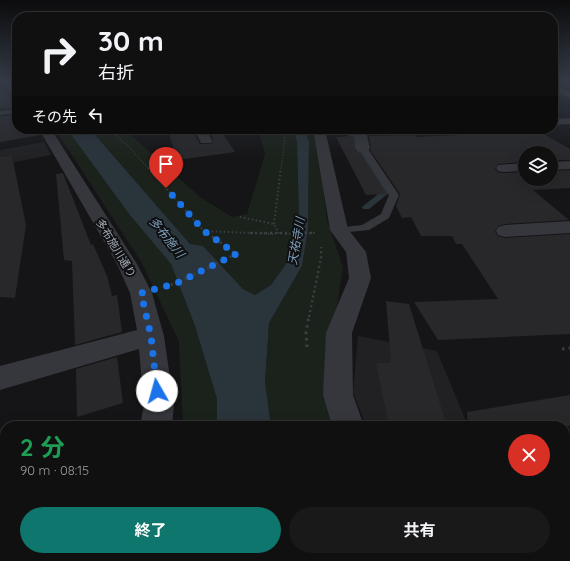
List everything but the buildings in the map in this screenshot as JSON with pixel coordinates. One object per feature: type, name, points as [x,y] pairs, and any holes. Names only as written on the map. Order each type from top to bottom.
[{"type":"street","points":[[558,122],[570,121]]},
{"type":"street","name":"多布施川通り","points":[[48,134],[84,197],[127,264],[141,293],[151,336],[159,404],[157,421]]},
{"type":"street","points":[[320,134],[329,232],[356,252],[360,278],[339,333],[338,395],[346,421]]},
{"type":"street","points":[[360,134],[363,148]]},
{"type":"street","points":[[558,166],[570,165]]},
{"type":"street","points":[[503,168],[518,167]]},
{"type":"street","points":[[505,231],[570,227]]},
{"type":"street","points":[[0,378],[151,336]]},
{"type":"lane","points":[[0,113],[12,112]]},
{"type":"lane","points":[[329,232],[365,228],[385,216],[394,195],[363,148]]},
{"type":"path","points":[[115,134],[128,146],[204,231],[236,254],[177,283],[141,293]]},
{"type":"path","points":[[279,234],[274,224],[285,138],[283,134]]},
{"type":"path","points":[[240,217],[274,224]]},
{"type":"path","points":[[204,231],[279,234],[329,232]]},
{"type":"path","points":[[562,349],[570,348]]},
{"type":"shaded area","points":[[58,134],[71,134],[129,214],[171,264],[195,326],[217,399],[217,421],[183,421],[179,342],[142,263]]},
{"type":"shaded area","points":[[94,134],[130,134],[200,197],[232,217],[247,214],[265,154],[260,134],[295,134],[297,142],[299,218],[288,261],[271,285],[255,295],[243,289],[203,246],[190,244]]},
{"type":"shaded area","points":[[307,134],[316,134],[327,221],[343,267],[323,396],[330,421],[270,421],[265,382],[269,323],[302,266],[308,230],[309,142]]},
{"type":"shaded area","points":[[44,142],[51,155],[0,165],[0,150]]},
{"type":"shaded area","points":[[358,336],[437,351],[466,421],[364,421],[353,392]]},
{"type":"water","points":[[71,134],[94,134],[190,244],[203,246],[243,289],[255,295],[271,285],[288,261],[299,218],[297,142],[295,134],[307,134],[309,142],[308,230],[302,266],[269,323],[265,382],[270,421],[217,421],[217,399],[195,326],[171,264],[129,214]]},
{"type":"waterway","points":[[350,134],[357,147],[386,192],[366,207]]},
{"type":"route","points":[[157,391],[151,336],[141,293],[177,283],[236,254],[204,231],[166,188]]},
{"type":"water label","name":"多布施川","points":[[167,237]]},
{"type":"water label","name":"天祐寺川","points":[[296,241]]}]
